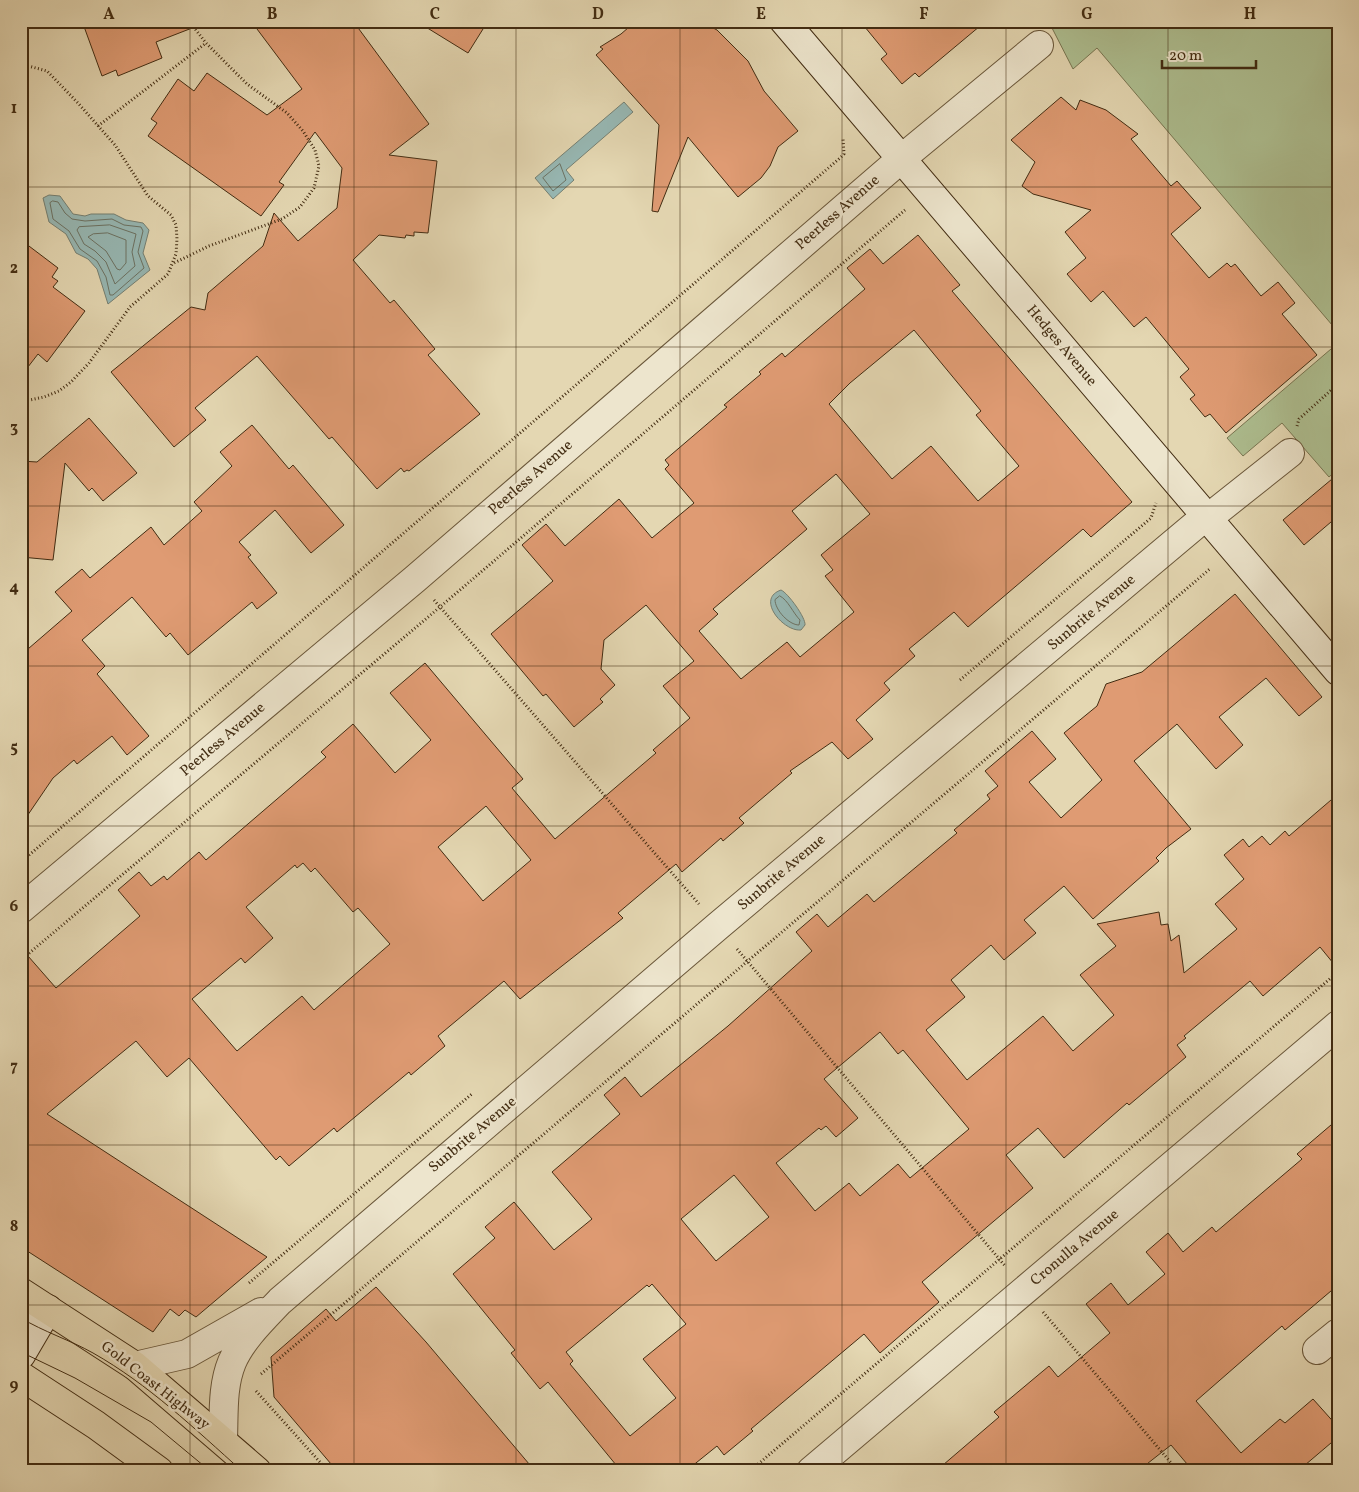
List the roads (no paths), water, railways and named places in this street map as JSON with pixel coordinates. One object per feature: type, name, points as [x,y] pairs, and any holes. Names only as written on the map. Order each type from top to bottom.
[{"type":"highway","name":"Gold Coast Highway","points":[[21,1292],[135,1366],[258,1471]]},
{"type":"highway","points":[[21,1376],[96,1425],[159,1471]]},
{"type":"street","name":"Hedges Avenue","points":[[784,21],[1338,671]]},
{"type":"street","name":"Peerless Avenue","points":[[21,909],[415,579],[902,159],[1039,45]]},
{"type":"street","name":"Sunbrite Avenue","points":[[223,1440],[224,1403],[232,1362],[252,1331],[280,1301],[718,926],[1206,516],[1217,511],[1290,453]]},
{"type":"street","name":"Cronulla Avenue","points":[[811,1471],[1338,1025]]},
{"type":"street","name":"Sunbrite Avenue","points":[[135,1366],[188,1354],[280,1301]]},
{"type":"street","points":[[21,1355],[48,1309]]},
{"type":"street","points":[[1317,1350],[1338,1333]]},
{"type":"water","points":[[624,102],[633,112],[566,170],[574,180],[553,199],[535,178]]},
{"type":"water","points":[[49,195],[60,196],[73,214],[85,216],[91,214],[114,214],[126,220],[143,223],[149,230],[143,253],[150,270],[108,304],[97,269],[88,259],[76,253],[66,234],[49,222],[43,198]]},
{"type":"water","points":[[781,590],[792,601],[803,617],[805,625],[801,630],[787,626],[780,621],[771,607],[771,600],[774,594]]},
{"type":"tram line","points":[[21,1318],[93,1353],[113,1365],[152,1393],[242,1471]]},
{"type":"tram line","points":[[21,1352],[75,1378],[151,1422],[210,1471]]}]
